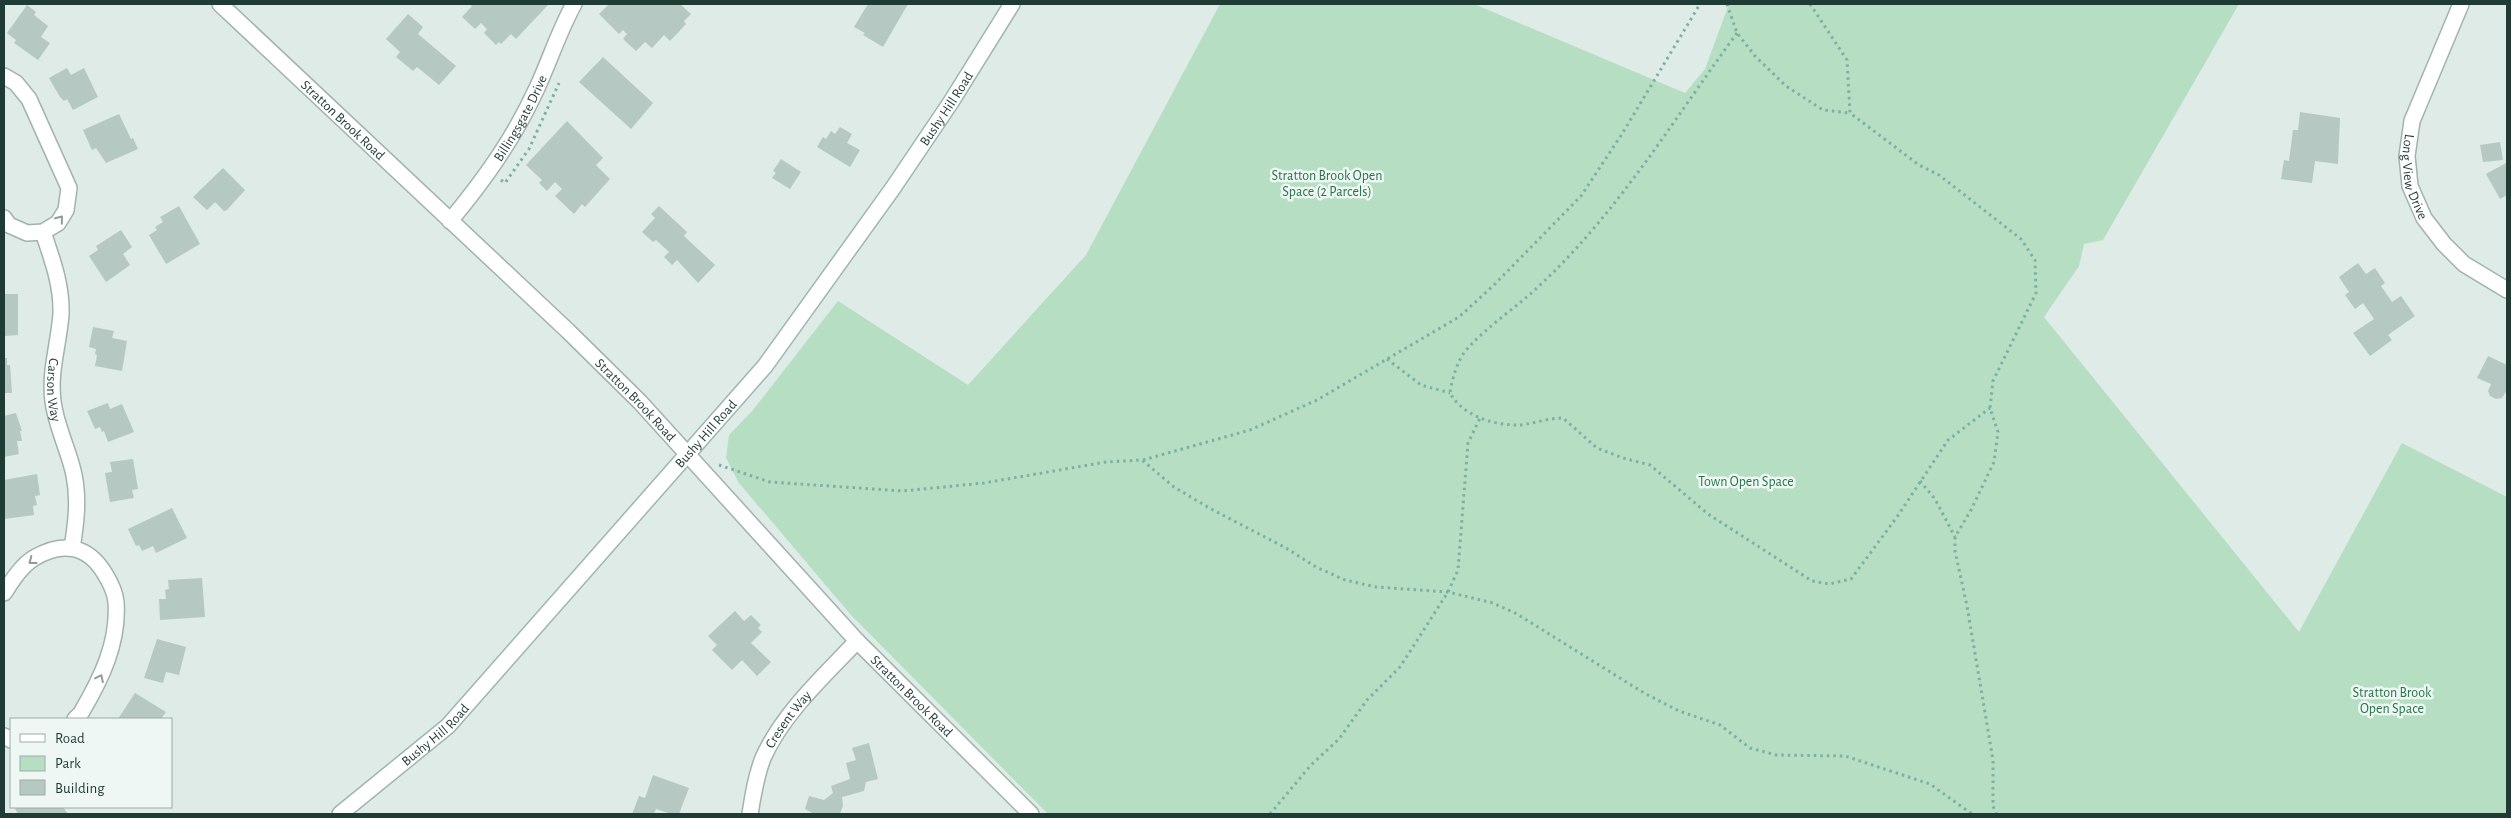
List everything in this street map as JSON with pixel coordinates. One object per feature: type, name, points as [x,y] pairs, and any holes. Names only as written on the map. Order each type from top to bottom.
[{"type":"street","name":"Stratton Brook Road","points":[[220,4],[568,331],[640,402],[857,641],[1031,814]]},
{"type":"street","name":"Billingsgate Drive","points":[[450,221],[490,173],[518,126],[538,87],[562,26],[574,4]]},
{"type":"street","name":"Bushy Hill Road","points":[[340,814],[448,726],[765,366],[876,212],[951,102],[1012,4]]},
{"type":"street","name":"Long View Drive","points":[[2461,4],[2412,120],[2407,156],[2410,186],[2424,218],[2444,244],[2464,264],[2507,290]]},
{"type":"street","points":[[4,76],[16,83],[29,100],[69,188],[66,210],[58,223],[42,232],[27,232],[9,225],[4,218]]},
{"type":"street","name":"Carson Way","points":[[42,232],[58,276],[60,292],[61,314],[52,378],[56,420],[74,475],[77,499],[72,548]]},
{"type":"street","points":[[4,593],[32,559],[51,549],[72,548],[90,554],[112,585],[116,602],[114,638],[106,665],[81,713],[76,718]]},
{"type":"street","name":"Cresent Way","points":[[750,814],[754,785],[763,758],[774,738],[800,703],[857,641]]},
{"type":"path","points":[[715,463],[770,482],[903,491],[984,483],[1106,462],[1142,460],[1250,430],[1317,400],[1458,317],[1493,286],[1581,196],[1622,134],[1700,4]]},
{"type":"path","points":[[1727,4],[1736,33],[1754,56],[1786,86],[1823,110],[1850,113],[1904,155],[1939,175],[2021,239],[2035,260],[2036,293],[1993,381],[1990,408],[1998,432],[1994,462],[1971,510],[1955,536]]},
{"type":"path","points":[[1810,4],[1846,60],[1850,113]]},
{"type":"path","points":[[1736,33],[1660,143],[1594,230],[1544,282],[1466,349],[1452,381],[1450,393],[1456,404],[1480,418],[1493,422],[1518,425],[1546,418],[1563,418],[1597,448],[1623,458],[1650,465],[1708,514],[1812,581],[1828,584],[1851,579],[1897,517],[1948,440],[1990,408]]},
{"type":"path","points":[[1387,359],[1421,385],[1450,393]]},
{"type":"path","points":[[1270,814],[1311,765],[1339,739],[1367,700],[1400,667],[1448,592],[1458,570],[1468,443],[1480,418]]},
{"type":"path","points":[[1142,460],[1174,487],[1210,509],[1286,548],[1316,567],[1345,580],[1376,587],[1448,592],[1493,603],[1517,614],[1644,693],[1679,711],[1720,725],[1750,748],[1776,755],[1845,756],[1930,784],[1972,814]]},
{"type":"path","points":[[1920,481],[1935,499],[1955,536],[1955,551],[1967,606],[1993,760],[1993,806],[1996,814]]},
{"type":"green space","name":"Town Open Space","points":[[1220,4],[1474,4],[1685,93],[1705,69],[1729,4],[2239,4],[2103,240],[2084,244],[2079,266],[2044,317],[2299,632],[2402,443],[2507,497],[2507,814],[1048,814],[851,615],[739,483],[726,458],[729,435],[753,410],[838,301],[968,385],[1086,255]]},
{"type":"building","points":[[469,4],[548,5],[516,39],[511,34],[501,44],[499,42],[496,45],[484,33],[487,29],[481,23],[475,29],[462,17],[472,6]]},
{"type":"building","points":[[609,4],[680,4],[691,14],[684,21],[686,24],[670,41],[664,35],[652,48],[645,42],[636,51],[623,39],[627,34],[623,30],[619,34],[599,14]]},
{"type":"building","points":[[868,4],[908,4],[883,47],[854,27]]},
{"type":"building","points":[[27,5],[36,12],[34,15],[48,26],[41,37],[50,43],[38,60],[14,43],[16,40],[7,33]]},
{"type":"building","points":[[408,14],[423,27],[418,34],[456,66],[439,85],[417,67],[413,71],[396,57],[400,52],[386,39]]},
{"type":"building","points":[[603,57],[653,103],[631,129],[579,82]]},
{"type":"building","points":[[67,68],[71,75],[84,68],[98,97],[73,110],[67,99],[64,101],[60,97],[49,78]]},
{"type":"building","points":[[2300,112],[2340,118],[2338,164],[2315,161],[2312,183],[2281,179],[2284,160],[2289,161],[2293,130],[2298,130]]},
{"type":"building","points":[[119,114],[138,149],[106,163],[96,148],[92,150],[83,130]]},
{"type":"building","points":[[567,121],[603,158],[596,165],[610,179],[585,207],[582,204],[574,214],[555,196],[562,189],[555,182],[547,191],[539,183],[542,180],[526,165]]},
{"type":"building","points":[[840,127],[852,134],[847,143],[860,150],[850,167],[817,147],[823,137],[826,139],[831,131],[835,134]]},
{"type":"building","points":[[2500,142],[2503,160],[2483,162],[2480,145]]},
{"type":"building","points":[[781,159],[801,172],[790,189],[772,178],[776,173],[773,171]]},
{"type":"building","points":[[2506,163],[2507,195],[2500,199],[2486,174]]},
{"type":"building","points":[[223,168],[245,190],[227,210],[224,211],[215,202],[207,210],[193,197]]},
{"type":"building","points":[[179,206],[200,244],[166,264],[149,235],[157,230],[155,227],[163,222],[160,217]]},
{"type":"building","points":[[659,206],[687,232],[684,236],[715,265],[698,283],[677,260],[672,265],[664,257],[669,252],[656,240],[653,242],[642,232],[655,218],[651,214]]},
{"type":"building","points":[[121,230],[132,247],[123,254],[130,265],[106,282],[89,256],[98,250],[96,246]]},
{"type":"building","points":[[2358,263],[2366,274],[2375,268],[2385,283],[2381,286],[2392,302],[2401,296],[2415,316],[2388,335],[2392,340],[2370,356],[2353,333],[2374,319],[2363,303],[2355,309],[2345,295],[2349,292],[2339,277]]},
{"type":"building","points":[[4,294],[18,294],[18,335],[4,336]]},
{"type":"building","points":[[93,327],[114,331],[112,338],[127,341],[122,371],[95,366],[96,349],[89,347]]},
{"type":"building","points":[[2488,356],[2507,365],[2507,390],[2502,398],[2496,399],[2490,396],[2488,391],[2491,384],[2477,378]]},
{"type":"building","points":[[4,358],[7,358],[7,365],[10,365],[12,393],[4,393]]},
{"type":"building","points":[[108,403],[110,409],[122,404],[134,432],[108,442],[104,431],[102,432],[100,427],[95,429],[87,411]]},
{"type":"building","points":[[16,413],[22,431],[20,431],[22,441],[17,441],[19,454],[4,457],[4,416]]},
{"type":"building","points":[[133,459],[138,489],[132,490],[134,498],[110,502],[105,473],[112,472],[110,462]]},
{"type":"building","points":[[37,474],[40,495],[35,496],[37,505],[33,506],[34,515],[4,519],[4,480]]},
{"type":"building","points":[[172,508],[187,538],[156,553],[153,546],[142,551],[139,545],[136,546],[128,529]]},
{"type":"building","points":[[202,578],[205,617],[160,620],[159,599],[166,599],[165,590],[169,589],[168,580]]},
{"type":"building","points":[[735,611],[744,621],[751,615],[761,625],[758,628],[762,632],[751,643],[771,662],[757,676],[742,660],[732,670],[712,650],[717,645],[708,636]]},
{"type":"building","points":[[157,639],[186,647],[179,675],[166,672],[163,683],[144,678]]},
{"type":"building","points":[[135,693],[166,712],[162,718],[119,718]]},
{"type":"building","points":[[869,743],[878,779],[866,782],[864,791],[842,797],[843,806],[840,814],[814,814],[805,809],[809,796],[824,800],[833,793],[831,786],[850,779],[846,763],[856,760],[852,748]]},
{"type":"building","points":[[653,775],[689,788],[679,814],[671,814],[656,809],[654,814],[632,814],[639,796],[645,798]]},
{"type":"building","points":[[15,808],[64,808],[68,814],[18,814]]},
{"type":"park label","name":"Stratton Brook Open Space (2 Parcels)","points":[[1327,184]]},
{"type":"park label","name":"Stratton Brook Open Space","points":[[2392,700]]}]
